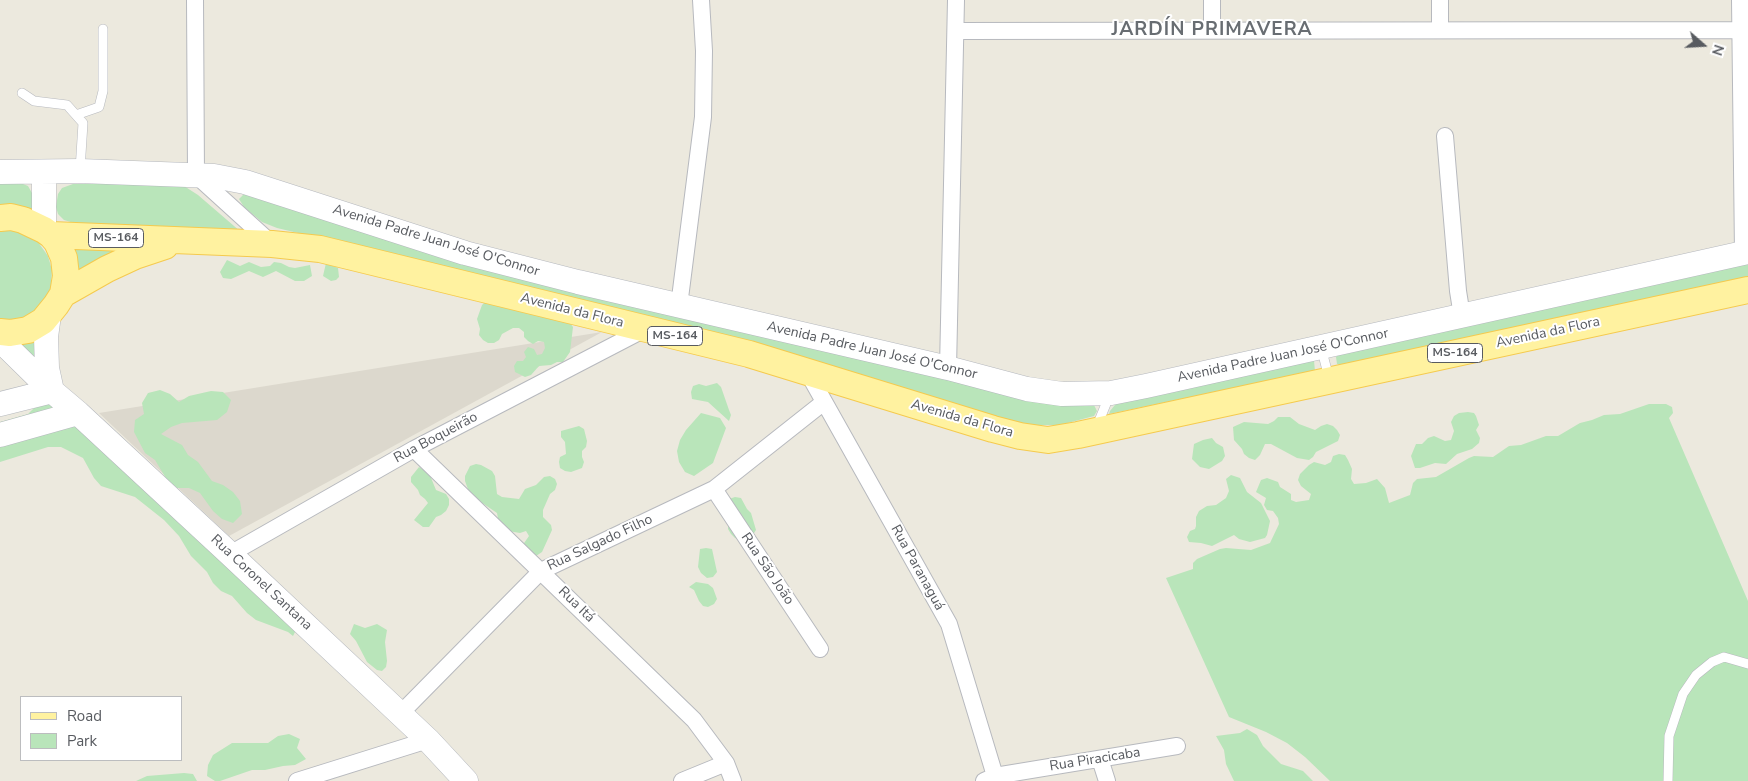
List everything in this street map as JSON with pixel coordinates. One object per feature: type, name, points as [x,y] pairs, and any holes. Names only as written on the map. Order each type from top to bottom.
[{"type":"main road","name":"MS-164","points":[[0,218],[11,217],[23,220],[48,233]]},
{"type":"main road","name":"Avenida da Flora","points":[[48,233],[180,241],[272,244],[320,249],[749,354],[920,408],[1020,436],[1048,440],[1748,290]]},
{"type":"main road","points":[[48,233],[57,242],[64,258],[66,276],[56,304]]},
{"type":"main road","name":"Avenida da Flora","points":[[56,304],[107,268],[135,256],[180,241]]},
{"type":"main road","name":"MS-164","points":[[0,332],[10,333],[28,330],[43,321],[56,304]]},
{"type":"street","points":[[195,0],[196,175],[272,244]]},
{"type":"street","points":[[679,306],[703,117],[704,51],[701,0]]},
{"type":"street","points":[[948,368],[956,0]]},
{"type":"street","points":[[1212,0],[1212,30]]},
{"type":"street","points":[[1440,0],[1440,30]]},
{"type":"street","points":[[1740,0],[1746,253]]},
{"type":"street","points":[[956,31],[1740,30]]},
{"type":"street","points":[[1446,136],[1458,291],[1462,316]]},
{"type":"street","name":"Avenida Padre Juan José O'Connor","points":[[0,172],[80,171],[196,175],[214,176],[246,182],[465,253],[578,282],[948,368],[1027,389],[1062,394],[1111,393],[1746,253]]},
{"type":"street","points":[[44,172],[48,233]]},
{"type":"street","points":[[0,404],[52,390],[47,368],[46,337],[56,304]]},
{"type":"street","name":"Rua Boqueirão","points":[[230,554],[414,448],[646,329]]},
{"type":"street","name":"Rua Coronel Santana","points":[[0,340],[428,740],[466,781]]},
{"type":"street","name":"Rua Paranaguá","points":[[808,372],[949,624],[990,779]]},
{"type":"street","name":"Rua Salgado Filho","points":[[400,714],[540,571],[714,488],[824,402]]},
{"type":"street","points":[[0,435],[78,413]]},
{"type":"street","name":"Rua Itá","points":[[414,448],[694,720],[726,763],[733,781]]},
{"type":"street","name":"Rua São João","points":[[714,488],[820,649]]},
{"type":"street","points":[[297,781],[428,740]]},
{"type":"street","name":"Rua Piracicaba","points":[[990,779],[1177,746]]},
{"type":"street","points":[[1100,759],[1107,781]]},
{"type":"street","points":[[682,781],[726,763]]},
{"type":"lane","points":[[76,116],[99,107],[103,92],[103,29]]},
{"type":"lane","points":[[22,92],[34,101],[67,105],[83,123],[80,171]]},
{"type":"lane","points":[[1321,347],[1330,380]]},
{"type":"lane","points":[[1095,431],[1111,393]]},
{"type":"lane","points":[[1668,781],[1669,736],[1683,694],[1696,674],[1712,662],[1724,657],[1748,664]]},
{"type":"shaded area","points":[[602,332],[229,536],[99,413],[260,387]]},
{"type":"green space","points":[[0,182],[18,182],[28,186],[32,193],[33,210],[0,208]]},
{"type":"green space","points":[[173,183],[184,186],[198,195],[241,232],[74,223],[64,220],[58,214],[56,207],[58,194],[62,188],[73,184]]},
{"type":"green space","points":[[244,194],[1094,405],[1097,411],[1094,416],[1060,425],[1030,425],[1001,420],[673,322],[277,228],[262,222],[244,207],[239,199]]},
{"type":"green space","points":[[9,228],[25,233],[38,242],[48,256],[52,270],[51,286],[46,300],[36,312],[24,320],[0,323],[0,229]]},
{"type":"green space","points":[[67,247],[124,247],[76,280]]},
{"type":"green space","points":[[227,260],[240,266],[249,262],[261,267],[270,266],[274,262],[295,268],[310,265],[312,276],[304,281],[295,281],[276,271],[263,277],[249,271],[231,279],[223,278],[220,272]]},
{"type":"green space","points":[[326,263],[338,268],[339,277],[336,280],[331,281],[323,276]]},
{"type":"green space","points":[[1748,263],[1748,277],[1343,366],[1337,364],[1336,357],[1340,353]]},
{"type":"green space","points":[[491,296],[570,323],[573,327],[570,352],[563,362],[539,366],[531,375],[525,377],[515,372],[514,366],[517,361],[523,361],[526,357],[524,352],[528,347],[534,349],[537,355],[542,354],[545,348],[544,342],[538,341],[533,344],[524,337],[524,332],[519,328],[513,328],[502,334],[499,340],[494,343],[488,343],[483,340],[479,335],[480,329],[477,319],[482,305]]},
{"type":"green space","points":[[36,338],[42,371],[12,341]]},
{"type":"green space","points":[[1310,360],[1314,361],[1315,371],[1109,414],[1119,400]]},
{"type":"green space","points":[[717,383],[721,387],[731,415],[729,421],[708,402],[692,399],[691,392],[693,386],[699,384],[706,386]]},
{"type":"green space","points":[[160,390],[170,394],[179,402],[189,396],[211,391],[223,392],[231,400],[227,412],[217,420],[182,423],[171,427],[161,434],[182,445],[188,455],[198,462],[212,481],[223,485],[233,492],[240,501],[242,514],[233,523],[222,519],[213,511],[200,493],[189,488],[177,488],[167,480],[155,460],[145,453],[134,432],[135,420],[144,414],[142,403],[148,393]]},
{"type":"green space","points":[[47,401],[298,626],[293,636],[288,632],[256,620],[232,596],[221,591],[213,583],[207,572],[191,556],[179,536],[164,520],[135,497],[101,486],[94,478],[83,458],[61,447],[48,447],[0,462],[0,422],[28,414],[36,406]]},
{"type":"green space","points":[[1649,404],[1666,404],[1672,407],[1673,413],[1669,418],[1748,601],[1748,781],[1330,781],[1287,743],[1229,717],[1166,578],[1193,569],[1193,563],[1197,559],[1220,549],[1251,550],[1270,543],[1279,524],[1278,518],[1273,511],[1267,510],[1264,505],[1266,498],[1256,492],[1261,480],[1267,478],[1278,482],[1280,487],[1291,494],[1291,500],[1296,502],[1309,500],[1311,494],[1301,486],[1298,480],[1300,474],[1314,462],[1325,465],[1331,462],[1333,456],[1345,455],[1352,469],[1351,479],[1354,484],[1366,483],[1377,479],[1385,488],[1389,503],[1410,495],[1413,483],[1417,479],[1436,477],[1474,456],[1493,457],[1509,446],[1521,445],[1546,436],[1558,436],[1580,423],[1604,415],[1620,414]]},
{"type":"green space","points":[[701,413],[720,418],[726,428],[713,463],[694,476],[685,472],[679,462],[677,451],[680,440],[686,430]]},
{"type":"green space","points":[[1459,413],[1474,413],[1476,416],[1479,425],[1476,430],[1480,438],[1479,443],[1472,449],[1457,454],[1446,464],[1435,463],[1415,468],[1411,456],[1416,444],[1422,444],[1428,438],[1434,436],[1445,441],[1451,440],[1454,431],[1451,422],[1454,416]]},
{"type":"green space","points":[[1278,417],[1290,417],[1299,424],[1315,430],[1327,424],[1333,426],[1340,435],[1338,441],[1316,452],[1309,460],[1297,458],[1271,444],[1265,444],[1260,455],[1255,460],[1244,454],[1234,440],[1233,427],[1244,422],[1268,424]]},
{"type":"green space","points":[[579,426],[584,429],[587,441],[586,447],[582,451],[584,462],[582,468],[571,472],[565,471],[560,468],[559,462],[560,457],[566,454],[565,442],[561,437],[561,431]]},
{"type":"green space","points":[[1212,438],[1223,447],[1225,456],[1222,461],[1209,469],[1200,467],[1192,459],[1194,444]]},
{"type":"green space","points":[[476,464],[492,471],[495,476],[497,494],[502,497],[519,499],[525,489],[536,485],[544,477],[550,476],[555,479],[557,484],[555,490],[550,494],[543,510],[543,517],[551,525],[552,530],[542,552],[536,556],[526,550],[522,546],[529,536],[526,531],[520,533],[508,531],[499,524],[497,513],[469,492],[465,476],[470,466]]},
{"type":"green space","points":[[419,467],[429,473],[436,490],[446,494],[449,499],[446,511],[436,517],[429,527],[423,527],[414,520],[428,503],[411,482],[411,477]]},
{"type":"green space","points":[[1231,475],[1240,478],[1247,492],[1261,503],[1270,521],[1267,535],[1265,538],[1250,542],[1239,539],[1234,535],[1212,546],[1189,542],[1187,537],[1190,531],[1195,529],[1196,517],[1199,511],[1207,506],[1216,505],[1226,498],[1229,491],[1226,479]]},
{"type":"green space","points":[[741,498],[751,513],[756,530],[752,536],[741,540],[735,538],[728,529],[729,499]]},
{"type":"green space","points":[[700,549],[712,549],[717,572],[713,577],[707,578],[698,567]]},
{"type":"green space","points":[[696,582],[708,584],[713,588],[717,599],[714,604],[708,607],[703,606],[694,590],[689,587]]},
{"type":"green space","points":[[354,624],[365,628],[377,624],[387,630],[385,642],[387,661],[386,667],[382,671],[377,670],[367,662],[350,634]]},
{"type":"green space","points":[[1247,729],[1257,735],[1263,746],[1281,764],[1303,771],[1313,781],[1234,781],[1226,764],[1224,750],[1216,736],[1240,733]]},
{"type":"green space","points":[[289,734],[300,739],[297,748],[306,759],[295,765],[265,770],[252,770],[220,781],[215,781],[207,776],[208,765],[213,755],[232,743],[268,743],[278,736]]},
{"type":"green space","points":[[193,774],[197,781],[136,781],[147,776]]},
{"type":"district","name":"JARDÍN PRIMAVERA","points":[[1212,30]]}]
